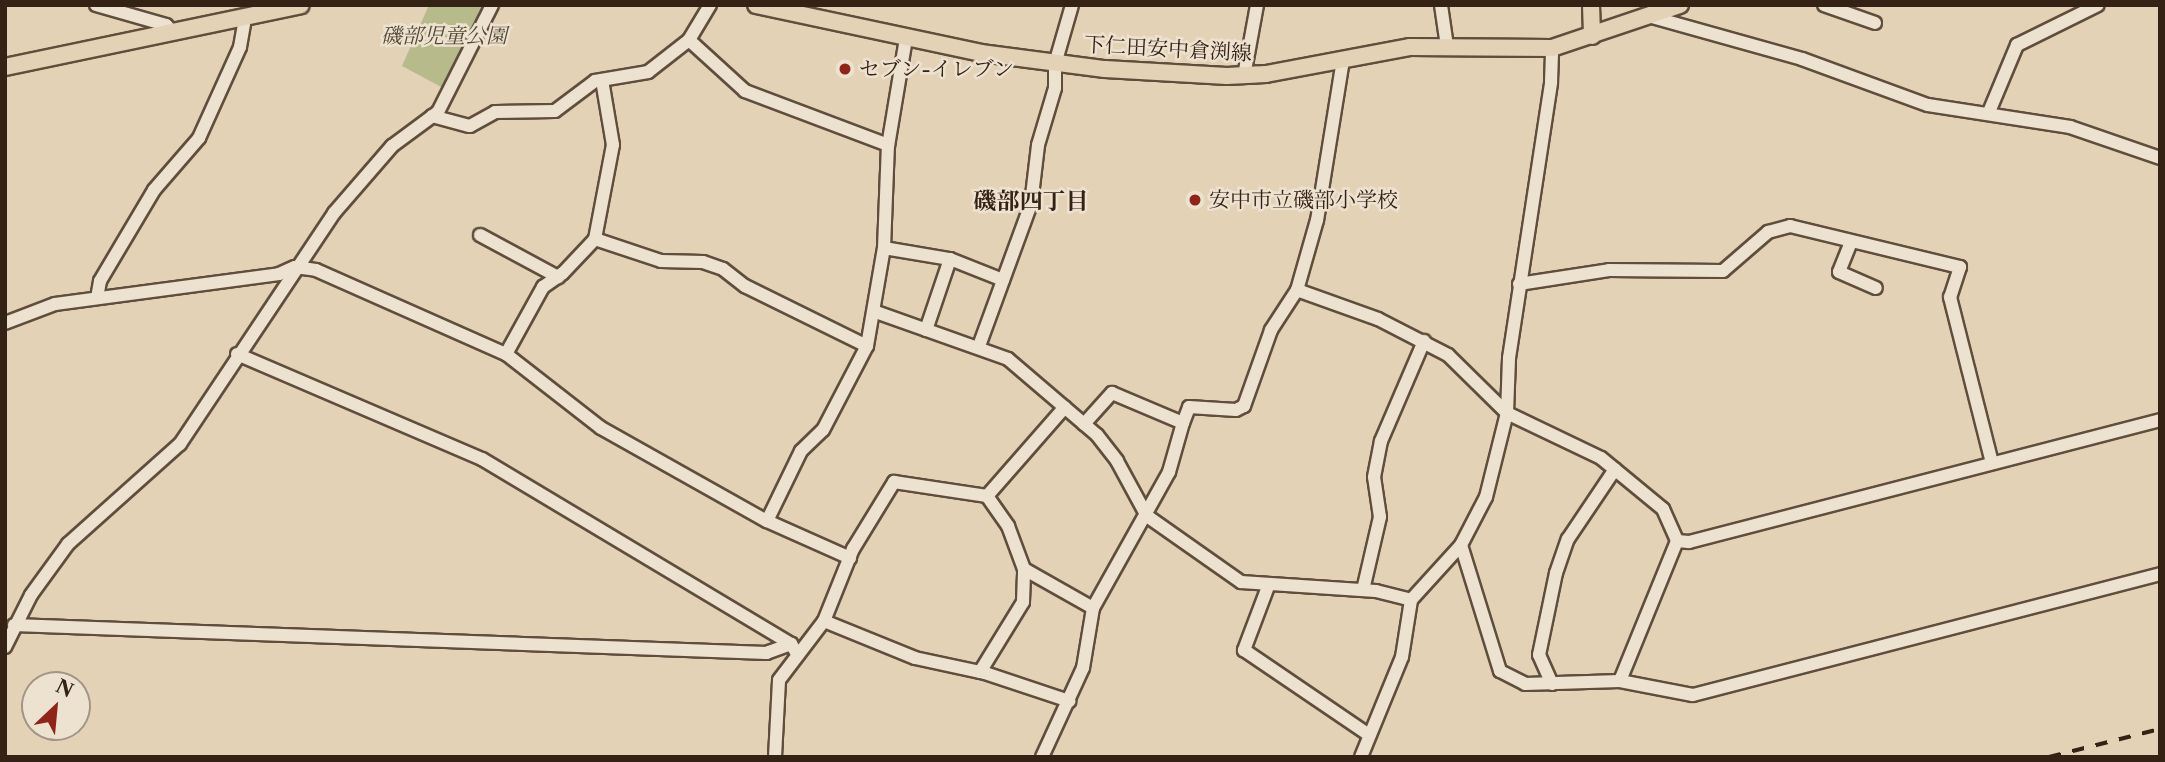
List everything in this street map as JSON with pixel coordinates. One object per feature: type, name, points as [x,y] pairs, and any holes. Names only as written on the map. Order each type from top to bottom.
[{"type":"main road","points":[[5,67],[245,19],[301,5]]},
{"type":"main road","name":"下仁田安中倉渕線","points":[[756,5],[788,9],[906,39],[1055,64],[1244,76],[1410,47],[1552,48],[1652,17],[1680,5]]},
{"type":"main road","points":[[1591,5],[1592,36]]},
{"type":"street","points":[[96,5],[166,25],[174,33]]},
{"type":"street","points":[[5,647],[14,625],[68,544],[180,444],[295,267],[392,146],[432,116],[453,90],[492,5]]},
{"type":"street","points":[[432,116],[470,126],[495,112],[555,111],[602,80],[648,72],[689,40],[710,5]]},
{"type":"street","points":[[978,346],[1031,204],[1038,145],[1055,88],[1055,64],[1072,5]]},
{"type":"street","points":[[1244,76],[1257,5]]},
{"type":"street","points":[[1441,5],[1447,46]]},
{"type":"street","points":[[1824,5],[1875,23]]},
{"type":"street","points":[[1989,112],[2017,44],[2098,5]]},
{"type":"street","points":[[1652,17],[1802,59],[1928,105],[1989,112],[2106,137],[2160,158]]},
{"type":"street","points":[[97,298],[100,281],[153,190],[198,138],[240,47],[245,19]]},
{"type":"street","points":[[767,521],[801,451],[823,430],[867,346],[876,313],[874,293],[884,248],[888,145],[906,39]]},
{"type":"street","points":[[689,40],[746,91],[888,145]]},
{"type":"street","points":[[1361,757],[1402,657],[1411,600],[1461,545],[1486,496],[1507,413],[1519,284],[1552,48]]},
{"type":"street","points":[[1042,757],[1083,668],[1093,608],[1147,516],[1169,472],[1189,407],[1236,411],[1244,406],[1271,330],[1297,290],[1317,220],[1343,60]]},
{"type":"street","points":[[506,354],[543,287],[558,277],[596,239],[613,145],[602,80]]},
{"type":"street","points":[[1519,284],[1609,270],[1723,271],[1768,232],[1790,226],[1960,267],[1950,297],[1992,463]]},
{"type":"street","points":[[480,235],[558,277]]},
{"type":"street","points":[[596,239],[661,261],[703,262],[723,269],[745,286],[867,346]]},
{"type":"street","points":[[1851,242],[1839,272],[1876,288]]},
{"type":"street","points":[[884,248],[950,259],[1003,280]]},
{"type":"street","points":[[926,330],[950,259]]},
{"type":"street","points":[[5,323],[55,303],[279,274],[295,267],[316,270],[506,354],[601,428],[767,521],[850,558]]},
{"type":"street","points":[[1297,290],[1424,341],[1448,355],[1507,413],[1601,458],[1663,509],[1677,541],[1620,681]]},
{"type":"street","points":[[876,313],[978,346],[1008,359],[1084,424],[1117,461],[1147,516],[1217,569],[1241,582],[1363,590],[1411,600]]},
{"type":"street","points":[[1363,590],[1380,517],[1374,477],[1381,442],[1424,341]]},
{"type":"street","points":[[237,354],[482,459],[795,649]]},
{"type":"street","points":[[1084,424],[1112,393],[1183,423]]},
{"type":"street","points":[[987,496],[1065,407]]},
{"type":"street","points":[[1677,541],[1689,542],[2160,420]]},
{"type":"street","points":[[1552,684],[1539,655],[1556,573],[1568,539],[1615,469]]},
{"type":"street","points":[[775,757],[779,680],[795,649],[824,621],[850,558],[894,482],[987,496],[1008,526],[1024,569],[1023,602],[981,672]]},
{"type":"street","points":[[1461,545],[1500,671],[1525,684],[1620,681],[1693,695],[2160,574]]},
{"type":"street","points":[[1024,569],[1093,608]]},
{"type":"street","points":[[1269,584],[1244,650],[1369,735]]},
{"type":"street","points":[[824,621],[915,658],[981,672],[1069,701]]},
{"type":"street","points":[[14,625],[766,653],[795,649]]},
{"type":"green space","name":"磯部児童公園","points":[[429,5],[486,5],[445,89],[402,66]]},
{"type":"railway","points":[[2049,757],[2160,729]]},
{"type":"place","name":"セブン-イレブン","points":[[845,69]]},
{"type":"place","name":"安中市立磯部小学校","points":[[1195,200]]},
{"type":"district","name":"磯部四丁目","points":[[1031,201]]}]
